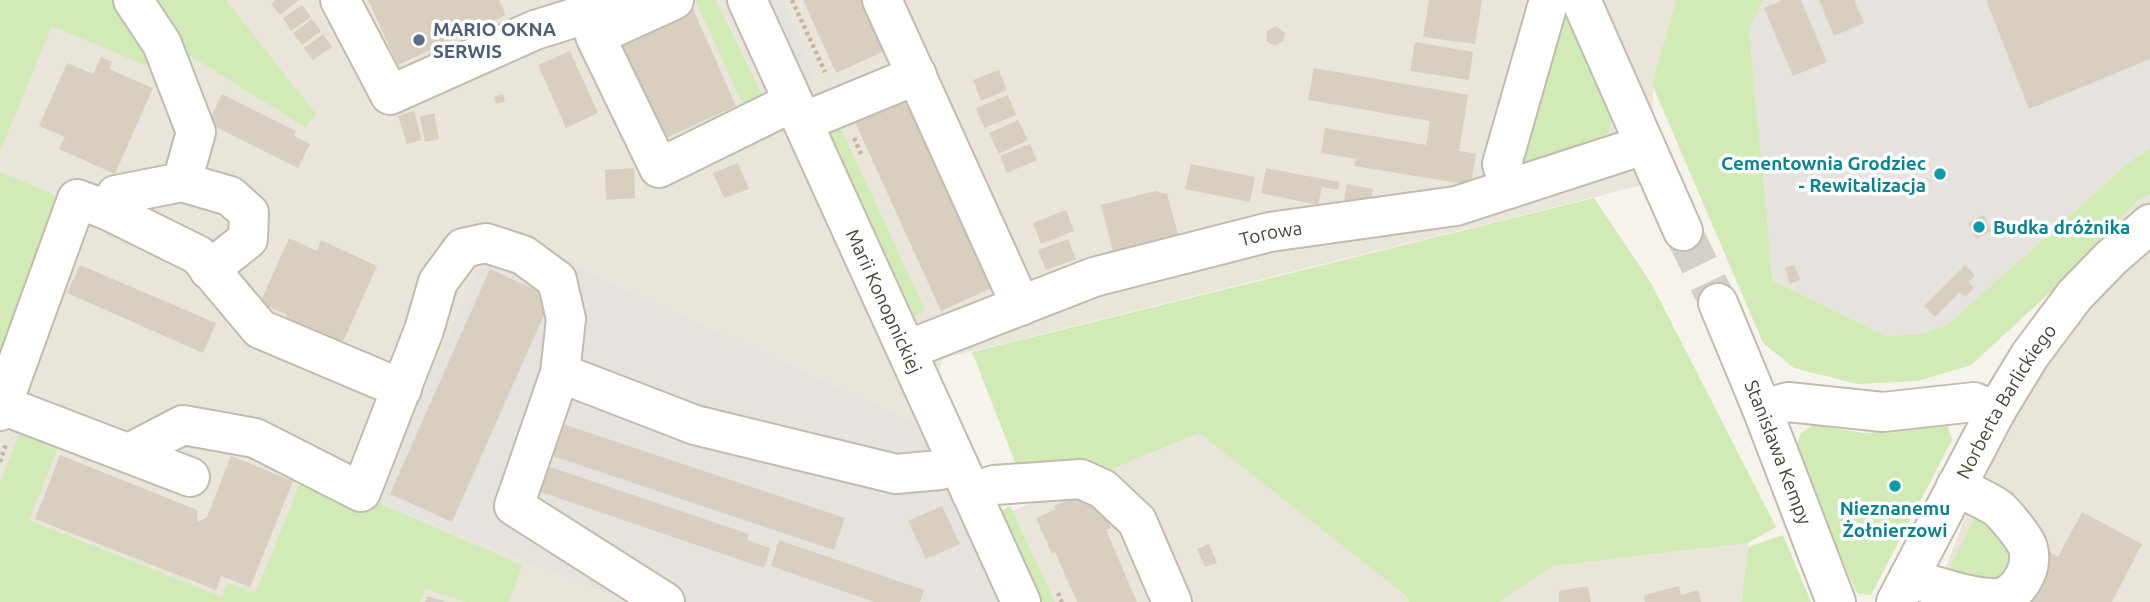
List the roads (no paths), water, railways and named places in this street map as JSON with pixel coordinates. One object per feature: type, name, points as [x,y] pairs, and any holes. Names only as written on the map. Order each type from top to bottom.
[{"type":"street","points":[[133,0],[162,44],[196,132],[182,182]]},
{"type":"street","points":[[340,0],[390,95],[534,30],[619,9],[674,0]]},
{"type":"street","name":"Marii Konopnickiej","points":[[747,0],[1021,602]]},
{"type":"street","points":[[882,0],[1021,306]]},
{"type":"street","points":[[1509,189],[1502,164],[1549,0]]},
{"type":"street","points":[[1581,0],[1683,231]]},
{"type":"street","points":[[619,9],[595,36],[659,169],[798,112],[916,75]]},
{"type":"street","name":"Torowa","points":[[907,350],[1094,277],[1270,232],[1456,206],[1644,145]]},
{"type":"street","points":[[107,211],[116,195],[182,182],[230,195],[249,213],[248,239],[209,270]]},
{"type":"street","points":[[190,477],[1,408],[77,199],[198,255],[260,329],[402,389]]},
{"type":"street","name":"Norberta Barlickiego","points":[[1903,589],[1996,411],[2030,355],[2075,295],[2111,258],[2150,224]]},
{"type":"street","points":[[129,453],[184,425],[255,438],[361,492],[424,330],[438,282],[463,248],[486,243],[523,255],[557,280],[566,319],[560,373],[513,506],[665,602]]},
{"type":"street","name":"Stanisława Kempy","points":[[1718,303],[1836,602]]},
{"type":"street","points":[[560,373],[695,425],[896,474],[940,470],[993,485],[1081,479],[1102,489],[1137,521],[1172,602]]},
{"type":"street","points":[[1762,409],[1788,402],[1883,412],[1974,402],[1996,411]]},
{"type":"street","points":[[1903,589],[1936,588],[1977,597],[2003,597],[2019,586],[2029,567],[2028,547],[1998,508],[1956,486]]},
{"type":"tunnel","points":[[1683,231],[1718,303]]},
{"type":"place","name":"MARIO OKNA SERWIS","points":[[419,40]]},
{"type":"place","name":"Cementownia Grodziec - Rewitalizacja","points":[[1940,174]]},
{"type":"place","name":"Budka dróżnika","points":[[1979,227]]},
{"type":"place","name":"Nieznanemu Żołnierzowi","points":[[1895,486]]}]
